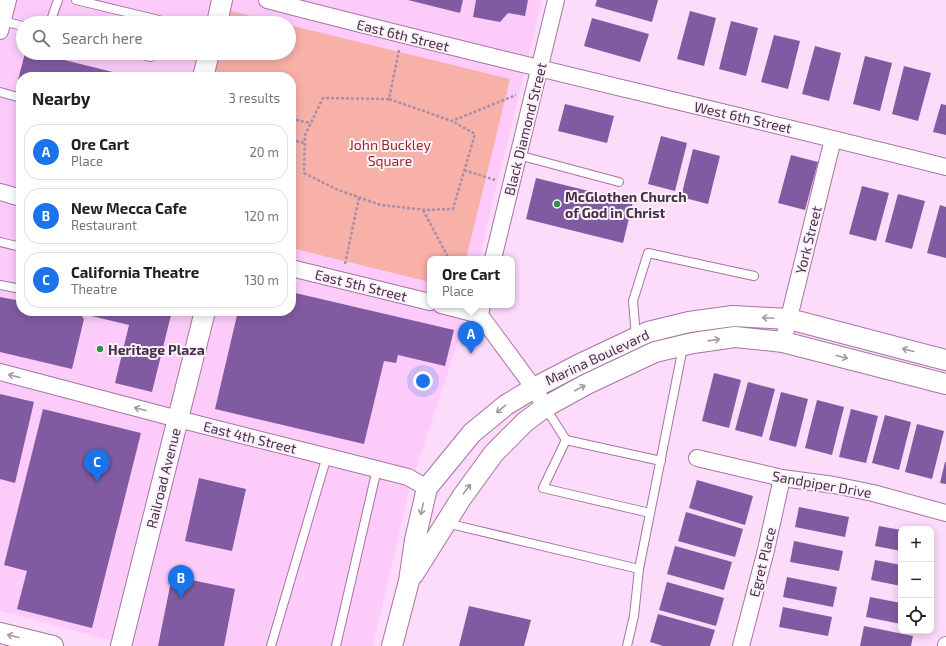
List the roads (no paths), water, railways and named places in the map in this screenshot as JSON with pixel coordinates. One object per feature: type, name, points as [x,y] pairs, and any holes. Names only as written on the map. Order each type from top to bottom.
[{"type":"street","points":[[1,26],[8,0]]},
{"type":"street","points":[[219,16],[222,0]]},
{"type":"street","name":"East 6th Street","points":[[267,0],[540,68]]},
{"type":"street","name":"Black Diamond Street","points":[[494,256],[556,0]]},
{"type":"street","points":[[204,72],[207,60]]},
{"type":"street","name":"West 6th Street","points":[[540,68],[946,167]]},
{"type":"street","name":"York Street","points":[[783,342],[833,139]]},
{"type":"street","points":[[0,192],[16,197]]},
{"type":"street","name":"East 5th Street","points":[[296,269],[427,301]]},
{"type":"street","points":[[465,308],[481,310],[534,388],[545,407]]},
{"type":"street","name":"Railroad Avenue","points":[[121,646],[204,316]]},
{"type":"street","name":"Marina Boulevard","points":[[392,646],[409,582],[415,540],[427,488],[472,433],[506,405],[534,388],[578,365],[648,332],[689,322],[733,316],[789,319],[946,360]]},
{"type":"street","name":"Marina Boulevard","points":[[409,582],[462,497],[494,453],[525,422],[545,407],[587,384],[655,352],[735,337],[783,342],[946,384]]},
{"type":"street","name":"East 4th Street","points":[[0,372],[408,477],[427,488]]},
{"type":"street","name":"Sandpiper Drive","points":[[697,458],[782,478],[834,485],[873,493],[946,512]]},
{"type":"street","name":"Egret Place","points":[[741,646],[766,550],[782,478]]},
{"type":"street","points":[[0,633],[53,646]]},
{"type":"lane","points":[[52,16],[58,0]]},
{"type":"lane","points":[[76,0],[142,16]]},
{"type":"lane","points":[[1,26],[16,26]]},
{"type":"lane","points":[[0,92],[16,97]]},
{"type":"lane","points":[[518,155],[619,182]]},
{"type":"lane","points":[[0,242],[16,246]]},
{"type":"lane","points":[[636,338],[633,301],[648,253],[754,276]]},
{"type":"lane","points":[[0,285],[16,288]]},
{"type":"lane","points":[[627,646],[634,616],[639,569],[684,346]]},
{"type":"lane","points":[[545,407],[566,440],[661,461]]},
{"type":"lane","points":[[566,440],[543,488],[650,513]]},
{"type":"lane","points":[[272,646],[327,456]]},
{"type":"lane","points":[[336,646],[377,469]]},
{"type":"lane","points":[[446,523],[639,569]]},
{"type":"place","name":"McGlothen Church of God in Christ","points":[[557,204]]},
{"type":"place","name":"Heritage Plaza","points":[[100,349]]},
{"type":"place","name":"Ore Cart","points":[[471,354]]},
{"type":"place","name":"California Theatre","points":[[97,482]]},
{"type":"place","name":"New Mecca Cafe","points":[[181,598]]},
{"type":"park label","name":"John Buckley Square","points":[[390,152]]}]
